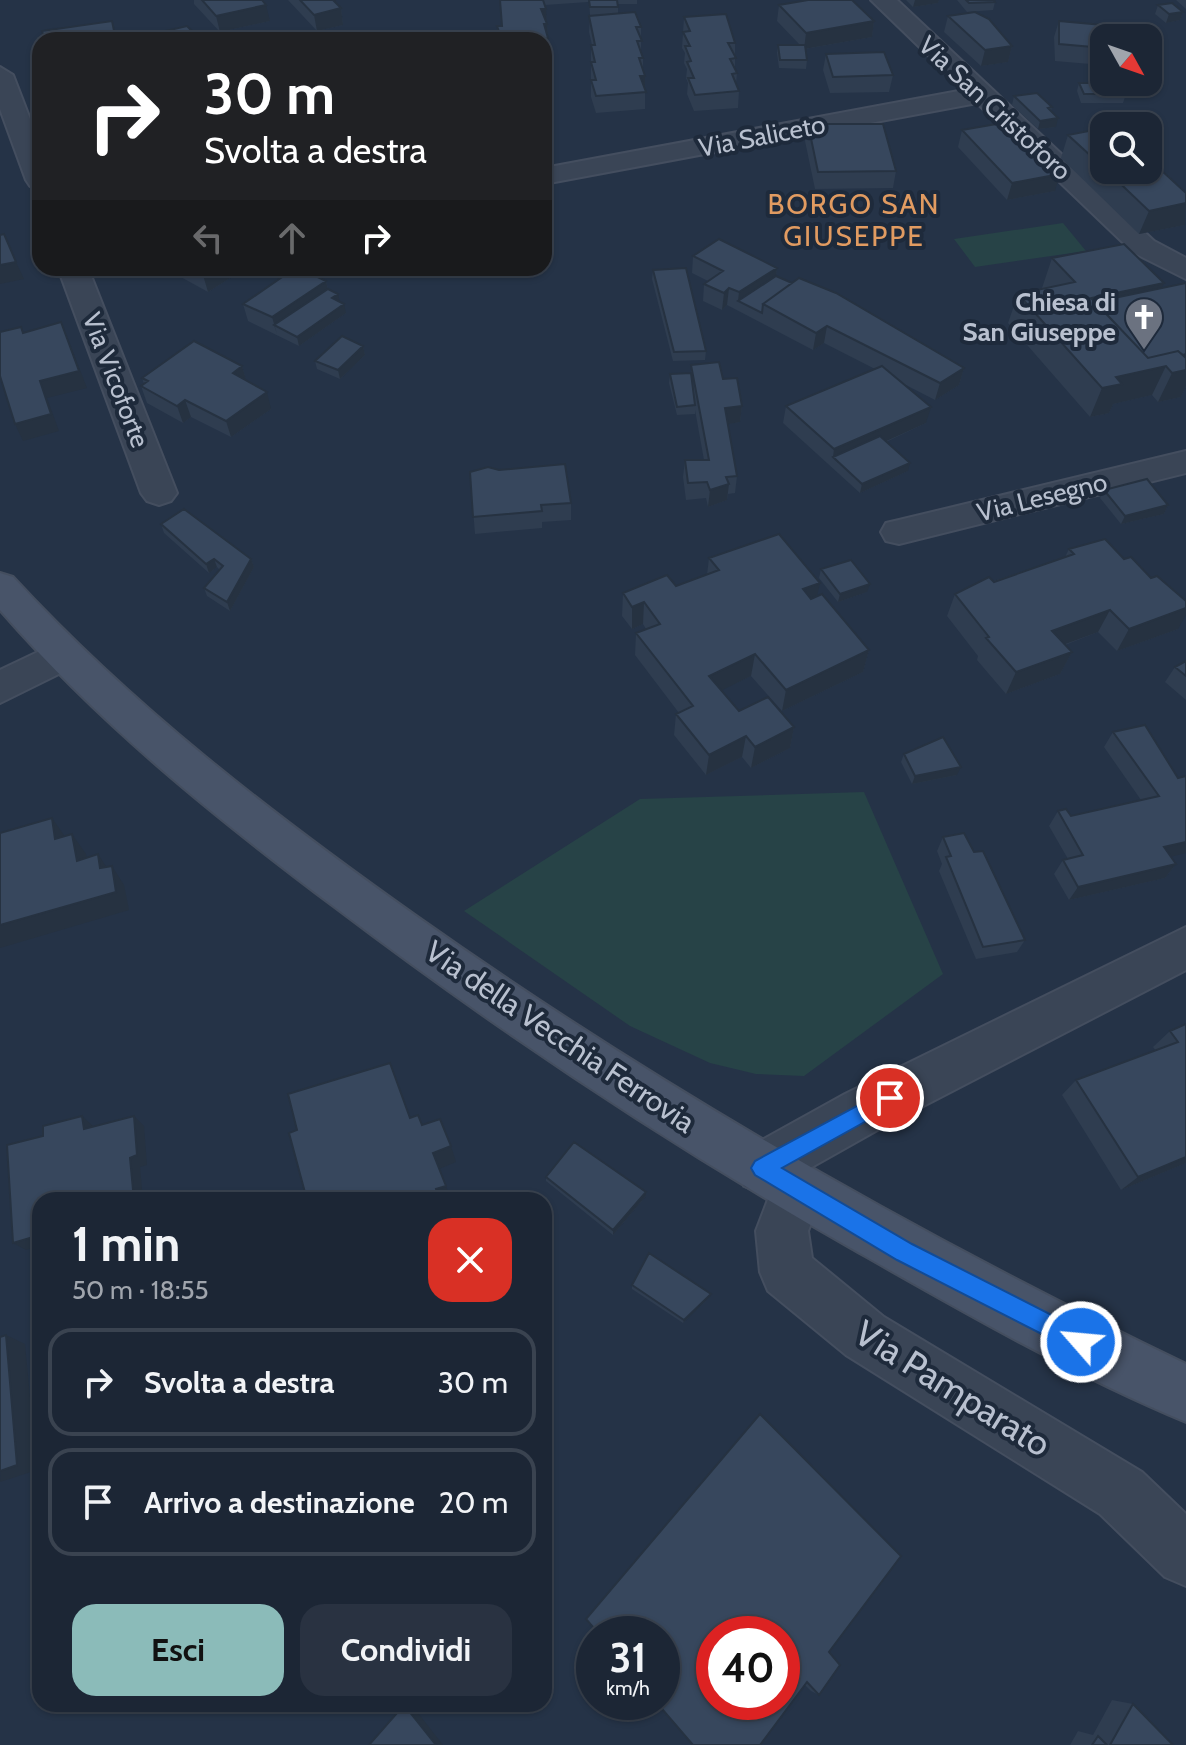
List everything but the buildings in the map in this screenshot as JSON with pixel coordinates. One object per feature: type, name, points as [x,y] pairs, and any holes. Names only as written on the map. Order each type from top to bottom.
[{"type":"street","name":"Via San Cristoforo","points":[[883,0],[1144,247],[1186,270]]},
{"type":"street","points":[[0,75],[32,159]]},
{"type":"street","name":"Via Saliceto","points":[[552,175],[980,95]]},
{"type":"street","name":"Via Vicoforte","points":[[76,276],[159,493]]},
{"type":"street","name":"Via Lesegno","points":[[899,532],[1186,462]]},
{"type":"street","name":"Via della Vecchia Ferrovia","points":[[0,586],[63,655],[130,719],[314,867],[619,1083],[905,1252],[1186,1394]]},
{"type":"street","points":[[0,688],[63,655]]},
{"type":"street","points":[[780,1179],[863,1111],[1186,947]]},
{"type":"street","name":"Via Pamparato","points":[[780,1179],[787,1272],[865,1336],[1121,1493],[1186,1556]]},
{"type":"green space","points":[[1063,223],[1086,251],[975,267],[954,239]]},
{"type":"green space","points":[[864,792],[943,974],[804,1076],[756,1074],[710,1063],[630,1026],[464,911],[640,799]]},
{"type":"place","name":"Chiesa di San Giuseppe","points":[[1144,351]]},
{"type":"district","name":"BORGO SAN GIUSEPPE","points":[[854,220]]},
{"type":"route","points":[[890,1098],[762,1168],[905,1252],[1081,1342]]}]
